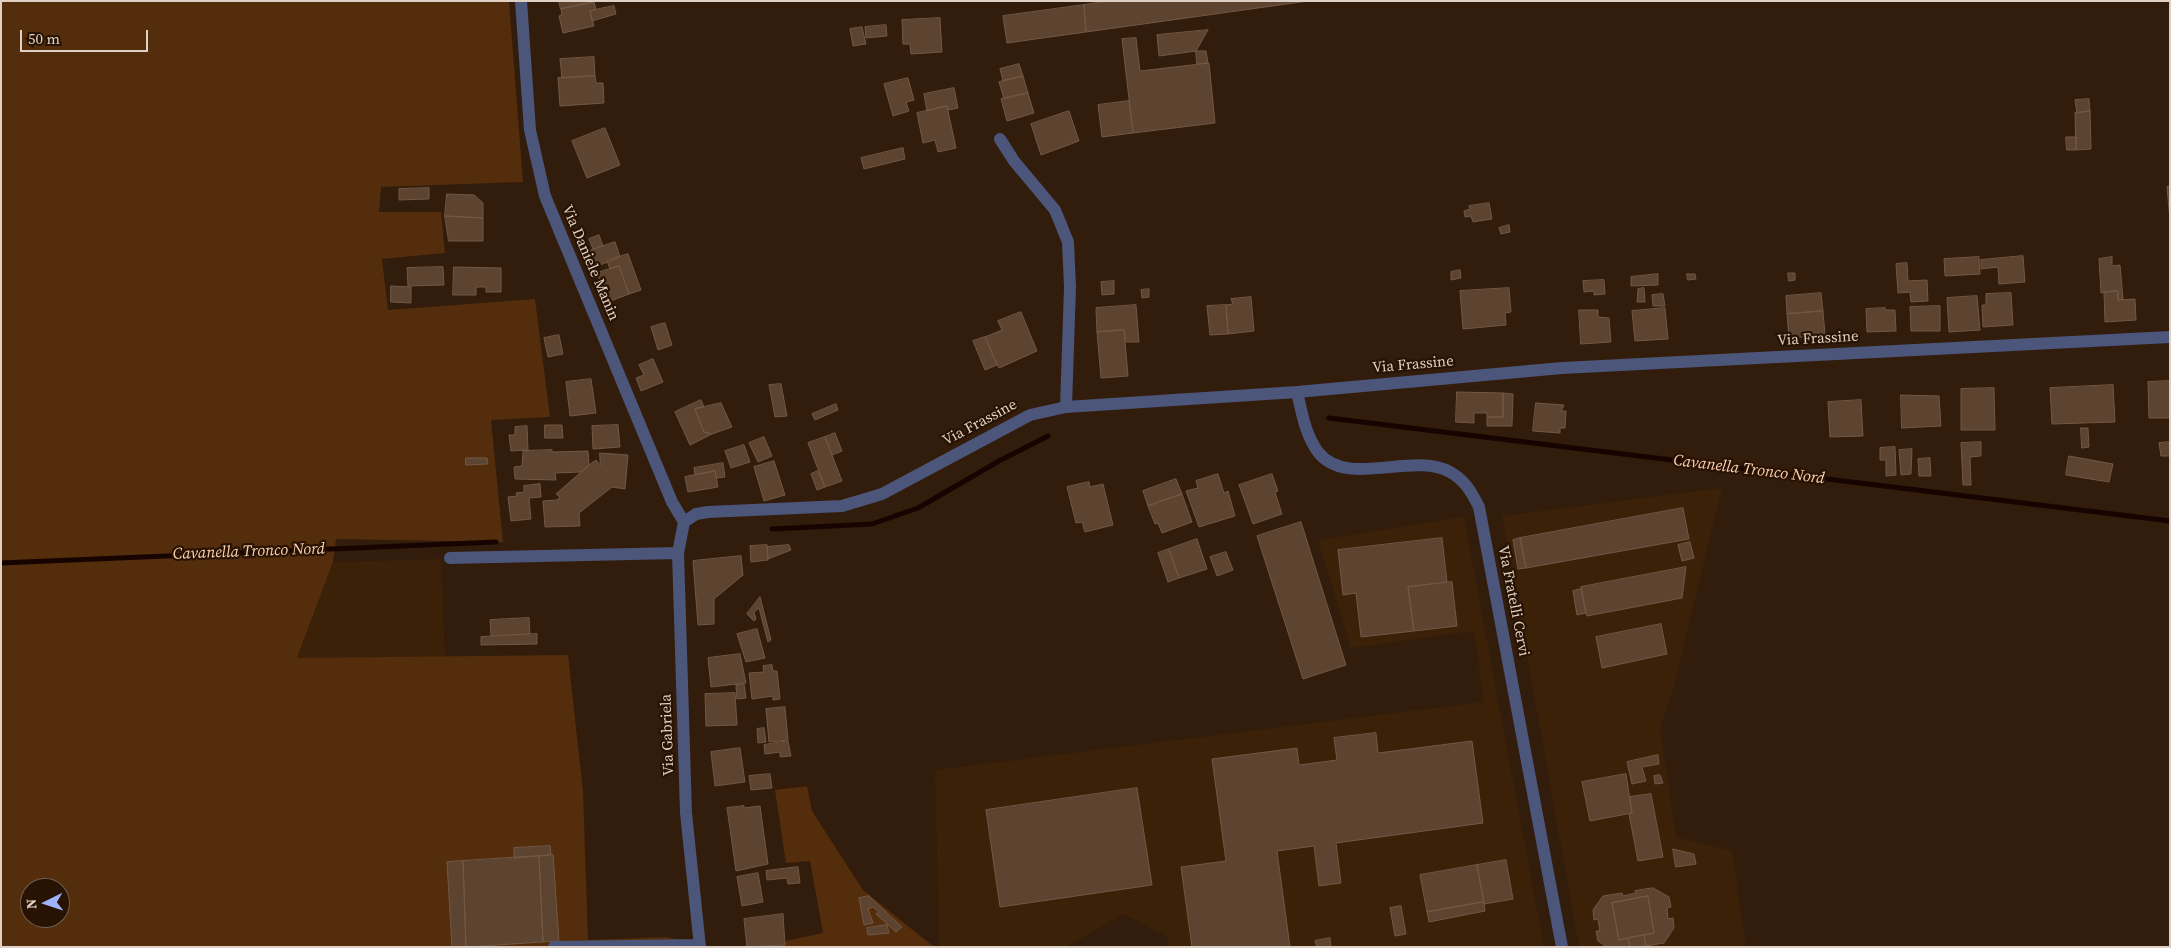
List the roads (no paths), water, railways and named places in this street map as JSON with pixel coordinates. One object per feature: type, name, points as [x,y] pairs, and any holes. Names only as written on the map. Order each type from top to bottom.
[{"type":"street","name":"Via Daniele Manin","points":[[521,1],[530,130],[545,196],[672,502],[684,522]]},
{"type":"street","points":[[1000,138],[1014,161],[1055,210],[1068,242],[1070,296],[1066,407]]},
{"type":"street","name":"Via Frassine","points":[[684,522],[696,514],[708,512],[842,506],[882,494],[1030,415],[1066,407],[1297,392],[1562,368],[2170,337]]},
{"type":"street","name":"Via Fratelli Cervi","points":[[1297,392],[1306,433],[1319,454],[1331,462],[1342,467],[1362,469],[1416,465],[1449,471],[1470,490],[1479,507],[1562,947]]},
{"type":"street","name":"Via Gabriela","points":[[684,522],[678,553],[686,813],[700,946]]},
{"type":"street","points":[[450,558],[678,553]]},
{"type":"street","points":[[554,947],[700,946]]},
{"type":"waterway","name":"Cavanella Tronco Nord","points":[[1329,418],[2170,521]]},
{"type":"waterway","name":"Cavanella Tronco Nord","points":[[772,529],[872,524],[918,508],[999,461],[1048,436]]},
{"type":"waterway","name":"Cavanella Tronco Nord","points":[[1,563],[496,542]]}]
